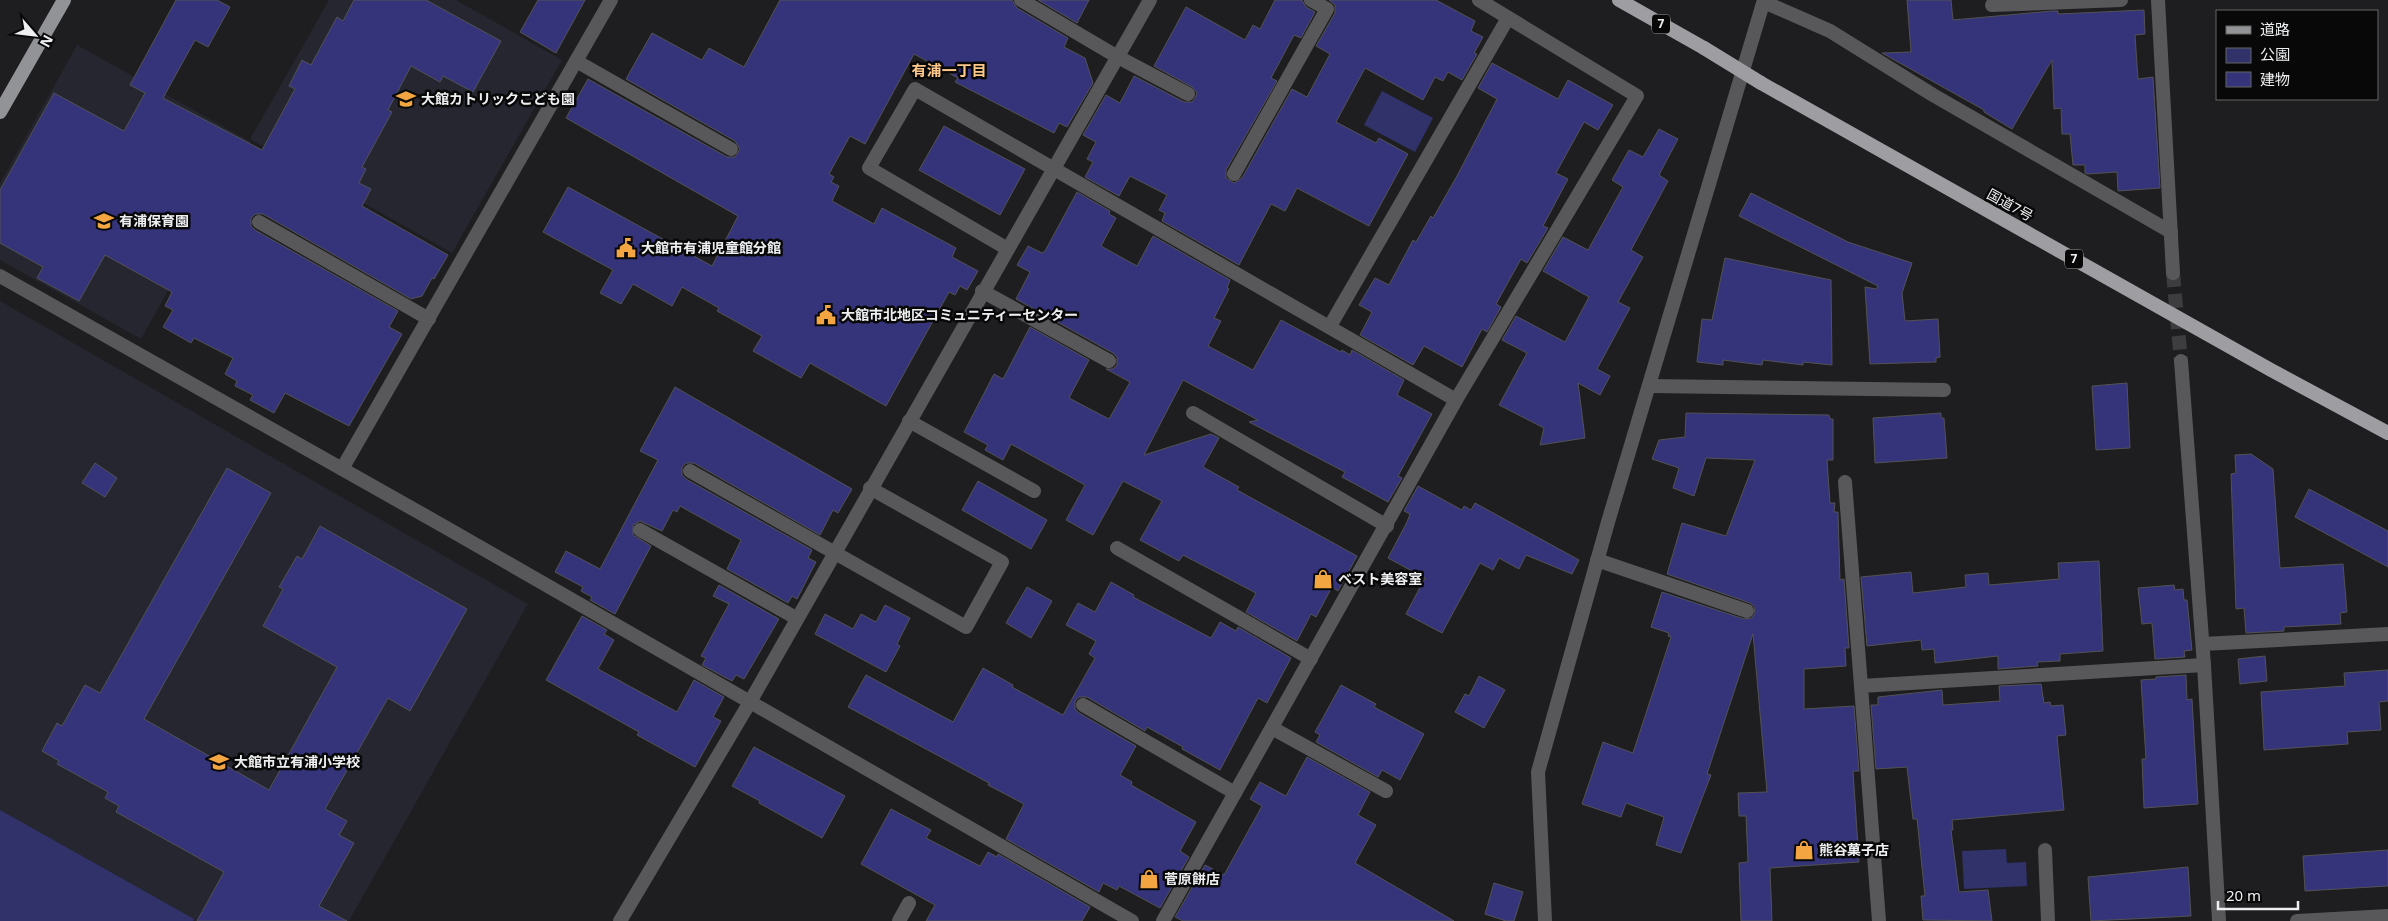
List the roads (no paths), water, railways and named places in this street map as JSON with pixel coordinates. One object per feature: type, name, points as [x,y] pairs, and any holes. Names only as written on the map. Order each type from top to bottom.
[{"type":"highway","name":"国道7号","points":[[1619,0],[1761,83],[2271,370],[2388,433]]},
{"type":"main road","points":[[0,112],[64,0]]},
{"type":"street","points":[[342,469],[611,0]]},
{"type":"street","points":[[1022,0],[1116,56],[1188,94]]},
{"type":"street","points":[[620,921],[750,702],[1006,248],[1150,0]]},
{"type":"street","points":[[1234,174],[1327,9],[1311,0]]},
{"type":"street","points":[[1163,921],[1456,400],[1637,96],[1479,0]]},
{"type":"street","points":[[1992,5],[2121,0]]},
{"type":"street","points":[[2158,0],[2173,273]]},
{"type":"street","points":[[1545,921],[1538,772],[1597,560],[1764,1],[1830,31],[1933,95],[2171,232]]},
{"type":"street","points":[[1330,326],[1508,18]]},
{"type":"street","points":[[576,61],[731,149]]},
{"type":"street","points":[[1006,248],[869,168],[914,89],[1054,167],[1456,400]]},
{"type":"street","points":[[260,222],[429,319]]},
{"type":"street","points":[[0,276],[342,469],[1132,921]]},
{"type":"street","points":[[982,291],[1108,361]]},
{"type":"street","points":[[2181,362],[2204,665],[2219,921]]},
{"type":"street","points":[[1649,386],[1944,390]]},
{"type":"street","points":[[1193,413],[1386,526]]},
{"type":"street","points":[[908,421],[1034,491]]},
{"type":"street","points":[[690,470],[966,627],[1002,562],[870,488]]},
{"type":"street","points":[[1845,482],[1879,921]]},
{"type":"street","points":[[640,530],[796,618]]},
{"type":"street","points":[[1117,548],[1311,659]]},
{"type":"street","points":[[1597,560],[1747,611]]},
{"type":"street","points":[[2202,644],[2388,634]]},
{"type":"street","points":[[1860,686],[2204,665]]},
{"type":"street","points":[[1083,705],[1235,793]]},
{"type":"street","points":[[1272,728],[1386,791]]},
{"type":"street","points":[[2045,850],[2048,921]]},
{"type":"street","points":[[899,921],[909,903]]},
{"type":"street","points":[[2297,921],[2388,916]]},
{"type":"tunnel","points":[[2173,273],[2181,361]]},
{"type":"place","name":"大館カトリックこども園","points":[[406,99]]},
{"type":"place","name":"有浦保育園","points":[[104,221]]},
{"type":"place","name":"大館市有浦児童館分館","points":[[626,248]]},
{"type":"place","name":"大館市北地区コミュニティーセンター","points":[[826,315]]},
{"type":"place","name":"ベスト美容室","points":[[1323,579]]},
{"type":"place","name":"大館市立有浦小学校","points":[[219,762]]},
{"type":"place","name":"熊谷菓子店","points":[[1804,850]]},
{"type":"place","name":"菅原餅店","points":[[1149,879]]},
{"type":"district","name":"有浦一丁目","points":[[949,71]]}]
